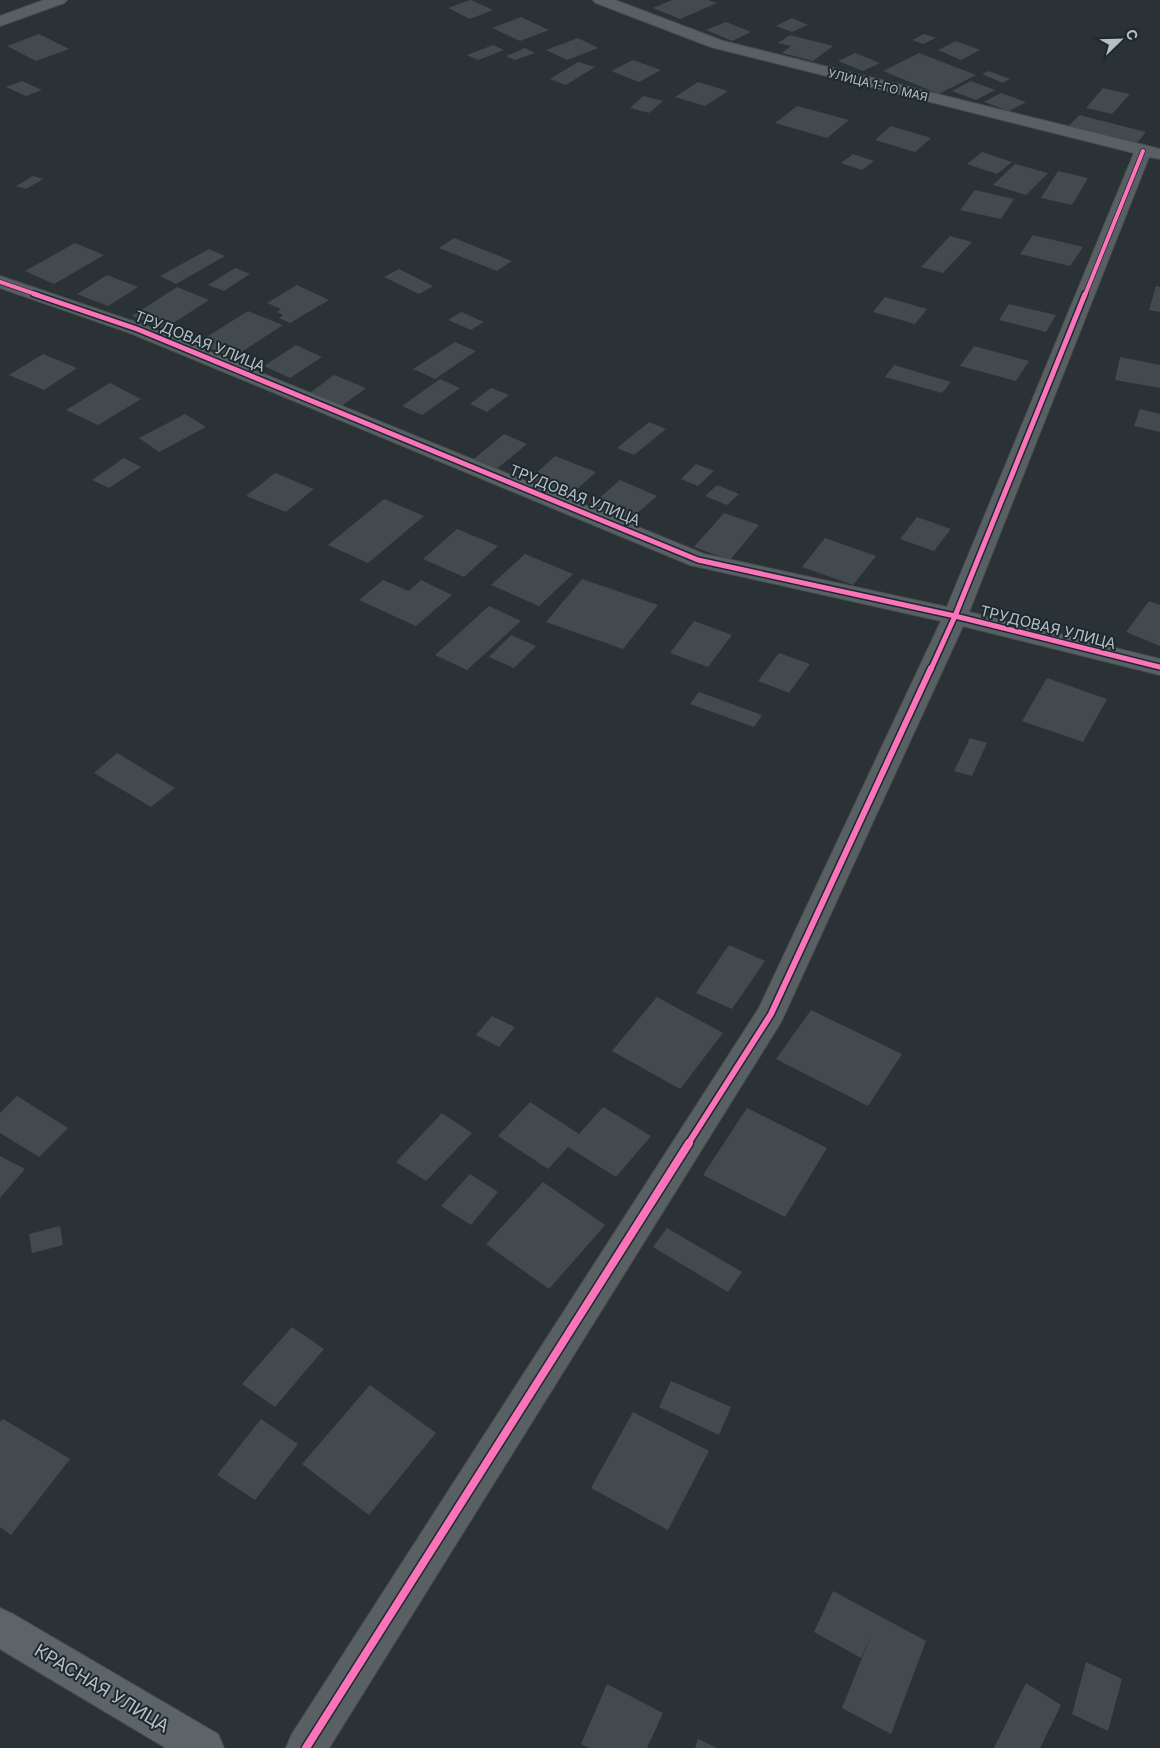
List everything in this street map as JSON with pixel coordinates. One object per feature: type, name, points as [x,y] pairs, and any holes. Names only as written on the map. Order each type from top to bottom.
[{"type":"main road","name":"КРАСНАЯ УЛИЦА","points":[[0,1627],[204,1748]]},
{"type":"street","points":[[0,21],[59,0]]},
{"type":"street","name":"УЛИЦА 1-ГО МАЯ","points":[[601,0],[717,44],[1152,153]]},
{"type":"street","points":[[306,1748],[771,1014],[955,616],[1152,153]]},
{"type":"street","name":"ТРУДОВАЯ УЛИЦА","points":[[0,282],[137,328],[698,560],[955,616],[1160,667]]},
{"type":"building","points":[[471,0],[493,10],[470,19],[448,8]]},
{"type":"building","points":[[672,0],[708,0],[717,3],[680,19],[653,8]]},
{"type":"building","points":[[521,17],[549,30],[520,41],[492,28]]},
{"type":"building","points":[[792,18],[808,25],[792,32],[776,26]]},
{"type":"building","points":[[726,22],[751,32],[732,41],[706,30]]},
{"type":"building","points":[[39,34],[69,49],[36,61],[7,46]]},
{"type":"building","points":[[924,34],[936,38],[923,44],[912,40]]},
{"type":"building","points":[[790,35],[833,46],[813,61],[782,53],[791,46],[778,43]]},
{"type":"building","points":[[578,38],[598,48],[567,60],[546,50]]},
{"type":"building","points":[[956,41],[980,50],[961,60],[938,50]]},
{"type":"building","points":[[493,45],[504,50],[478,60],[467,55]]},
{"type":"building","points":[[525,48],[535,53],[515,60],[506,56]]},
{"type":"building","points":[[855,53],[880,63],[863,71],[838,61]]},
{"type":"building","points":[[919,53],[976,75],[939,94],[883,71]]},
{"type":"building","points":[[633,60],[661,70],[639,82],[611,71]]},
{"type":"building","points":[[578,62],[595,67],[566,85],[550,79]]},
{"type":"building","points":[[989,71],[1010,79],[1003,83],[982,74]]},
{"type":"building","points":[[22,81],[42,90],[26,96],[6,87]]},
{"type":"building","points":[[971,81],[995,90],[976,100],[952,91]]},
{"type":"building","points":[[698,82],[728,91],[705,106],[675,97]]},
{"type":"building","points":[[1103,88],[1130,94],[1112,114],[1086,108]]},
{"type":"building","points":[[1001,93],[1026,102],[1009,111],[984,102]]},
{"type":"building","points":[[643,96],[663,101],[649,113],[630,108]]},
{"type":"building","points":[[797,106],[849,120],[827,138],[775,123]]},
{"type":"building","points":[[1079,115],[1146,132],[1136,144],[1068,127]]},
{"type":"building","points":[[891,126],[931,138],[915,152],[875,140]]},
{"type":"building","points":[[982,152],[1012,162],[997,174],[967,164]]},
{"type":"building","points":[[853,154],[874,161],[862,170],[841,163]]},
{"type":"building","points":[[1015,164],[1048,173],[1026,195],[993,185]]},
{"type":"building","points":[[1058,171],[1088,178],[1072,205],[1041,198]]},
{"type":"building","points":[[33,176],[43,179],[26,189],[16,186]]},
{"type":"building","points":[[975,190],[1014,199],[1001,219],[960,210]]},
{"type":"building","points":[[1033,235],[1083,247],[1070,266],[1020,254]]},
{"type":"building","points":[[950,236],[972,242],[943,273],[921,267]]},
{"type":"building","points":[[454,238],[512,261],[497,271],[439,248]]},
{"type":"building","points":[[75,243],[104,255],[54,284],[25,271]]},
{"type":"building","points":[[209,249],[225,256],[176,284],[160,276]]},
{"type":"building","points":[[235,268],[250,274],[224,291],[208,285]]},
{"type":"building","points":[[399,269],[433,286],[419,294],[384,277]]},
{"type":"building","points":[[107,275],[138,287],[108,306],[77,294]]},
{"type":"building","points":[[297,285],[329,300],[290,323],[279,318],[283,315],[277,312],[281,309],[267,303]]},
{"type":"building","points":[[1156,286],[1160,287],[1160,312],[1149,310]]},
{"type":"building","points":[[177,287],[209,300],[164,329],[132,316]]},
{"type":"building","points":[[885,297],[927,309],[915,324],[873,312]]},
{"type":"building","points":[[1009,304],[1056,315],[1046,332],[999,320]]},
{"type":"building","points":[[248,311],[283,325],[232,358],[197,343]]},
{"type":"building","points":[[461,312],[484,322],[471,330],[448,320]]},
{"type":"building","points":[[455,342],[476,351],[435,379],[413,369]]},
{"type":"building","points":[[296,345],[322,357],[290,378],[264,366]]},
{"type":"building","points":[[974,346],[1029,361],[1016,381],[960,366]]},
{"type":"building","points":[[43,354],[77,368],[44,390],[9,375]]},
{"type":"building","points":[[1120,357],[1160,365],[1160,388],[1115,380]]},
{"type":"building","points":[[894,365],[951,382],[942,393],[885,377]]},
{"type":"building","points":[[334,375],[366,388],[339,408],[307,395]]},
{"type":"building","points":[[440,379],[460,388],[422,415],[402,406]]},
{"type":"building","points":[[110,383],[141,399],[98,425],[66,410]]},
{"type":"building","points":[[491,388],[509,395],[487,412],[470,404]]},
{"type":"building","points":[[1140,409],[1160,414],[1160,432],[1134,426]]},
{"type":"building","points":[[185,414],[206,427],[159,452],[139,438]]},
{"type":"building","points":[[649,422],[666,429],[634,455],[617,448]]},
{"type":"building","points":[[504,434],[527,444],[493,472],[469,463]]},
{"type":"building","points":[[555,456],[596,472],[566,499],[525,483]]},
{"type":"building","points":[[124,458],[141,467],[109,488],[92,480]]},
{"type":"building","points":[[696,464],[714,471],[698,486],[681,479]]},
{"type":"building","points":[[275,473],[314,489],[286,512],[246,496]]},
{"type":"building","points":[[620,480],[657,496],[626,523],[588,508]]},
{"type":"building","points":[[717,485],[739,494],[727,505],[705,496]]},
{"type":"building","points":[[384,499],[424,516],[368,563],[328,545]]},
{"type":"building","points":[[724,513],[759,525],[730,560],[694,547]]},
{"type":"building","points":[[917,517],[951,529],[934,551],[900,539]]},
{"type":"building","points":[[457,529],[498,546],[464,577],[423,559]]},
{"type":"building","points":[[825,538],[876,556],[853,585],[802,567]]},
{"type":"building","points":[[525,554],[573,574],[539,606],[491,585]]},
{"type":"building","points":[[582,579],[658,605],[623,649],[546,622]]},
{"type":"building","points":[[383,580],[409,591],[421,580],[452,595],[416,626],[359,600]]},
{"type":"building","points":[[1149,601],[1160,605],[1160,646],[1126,632]]},
{"type":"building","points":[[489,606],[521,621],[467,670],[435,655]]},
{"type":"building","points":[[694,621],[732,635],[708,667],[670,653]]},
{"type":"building","points":[[511,635],[536,646],[514,668],[489,657]]},
{"type":"building","points":[[779,653],[810,664],[789,693],[758,681]]},
{"type":"building","points":[[1047,678],[1107,699],[1083,742],[1022,721]]},
{"type":"building","points":[[699,692],[762,715],[754,727],[690,704]]},
{"type":"building","points":[[970,738],[987,743],[972,776],[954,771]]},
{"type":"building","points":[[117,753],[175,788],[151,807],[94,773]]},
{"type":"building","points":[[729,945],[765,961],[732,1009],[696,993]]},
{"type":"building","points":[[657,997],[723,1033],[680,1089],[612,1051]]},
{"type":"building","points":[[811,1010],[902,1054],[868,1106],[776,1059]]},
{"type":"building","points":[[492,1016],[515,1027],[499,1047],[476,1035]]},
{"type":"building","points":[[17,1096],[68,1128],[39,1157],[0,1133],[0,1113]]},
{"type":"building","points":[[530,1102],[579,1134],[603,1107],[651,1136],[616,1177],[568,1147],[548,1169],[498,1136]]},
{"type":"building","points":[[747,1108],[827,1148],[785,1217],[703,1175]]},
{"type":"building","points":[[442,1113],[472,1133],[426,1181],[396,1162]]},
{"type":"building","points":[[0,1156],[25,1169],[0,1198]]},
{"type":"building","points":[[470,1174],[498,1192],[471,1225],[441,1206]]},
{"type":"building","points":[[543,1182],[605,1225],[549,1289],[486,1244]]},
{"type":"building","points":[[60,1226],[63,1245],[32,1253],[29,1234]]},
{"type":"building","points":[[667,1228],[742,1272],[728,1292],[653,1247]]},
{"type":"building","points":[[292,1327],[324,1349],[275,1407],[242,1384]]},
{"type":"building","points":[[671,1381],[731,1407],[719,1435],[659,1407]]},
{"type":"building","points":[[370,1385],[436,1433],[369,1515],[302,1464]]},
{"type":"building","points":[[633,1412],[709,1451],[668,1530],[591,1488]]},
{"type":"building","points":[[3,1419],[70,1459],[11,1535],[0,1527],[0,1422]]},
{"type":"building","points":[[261,1419],[298,1444],[255,1500],[217,1475]]},
{"type":"building","points":[[833,1591],[926,1641],[891,1734],[842,1708],[872,1633],[861,1658],[814,1632]]},
{"type":"building","points":[[1086,1662],[1122,1679],[1108,1731],[1072,1714]]},
{"type":"building","points":[[1026,1683],[1061,1705],[1040,1748],[994,1748]]},
{"type":"building","points":[[607,1684],[663,1713],[647,1748],[589,1748],[581,1744]]},
{"type":"building","points":[[698,1739],[717,1748],[695,1748]]},
{"type":"cycle path","points":[[306,1748],[771,1014],[955,616],[1143,151]]},
{"type":"cycle path","points":[[0,282],[137,329],[698,560],[955,616],[1160,667]]}]
